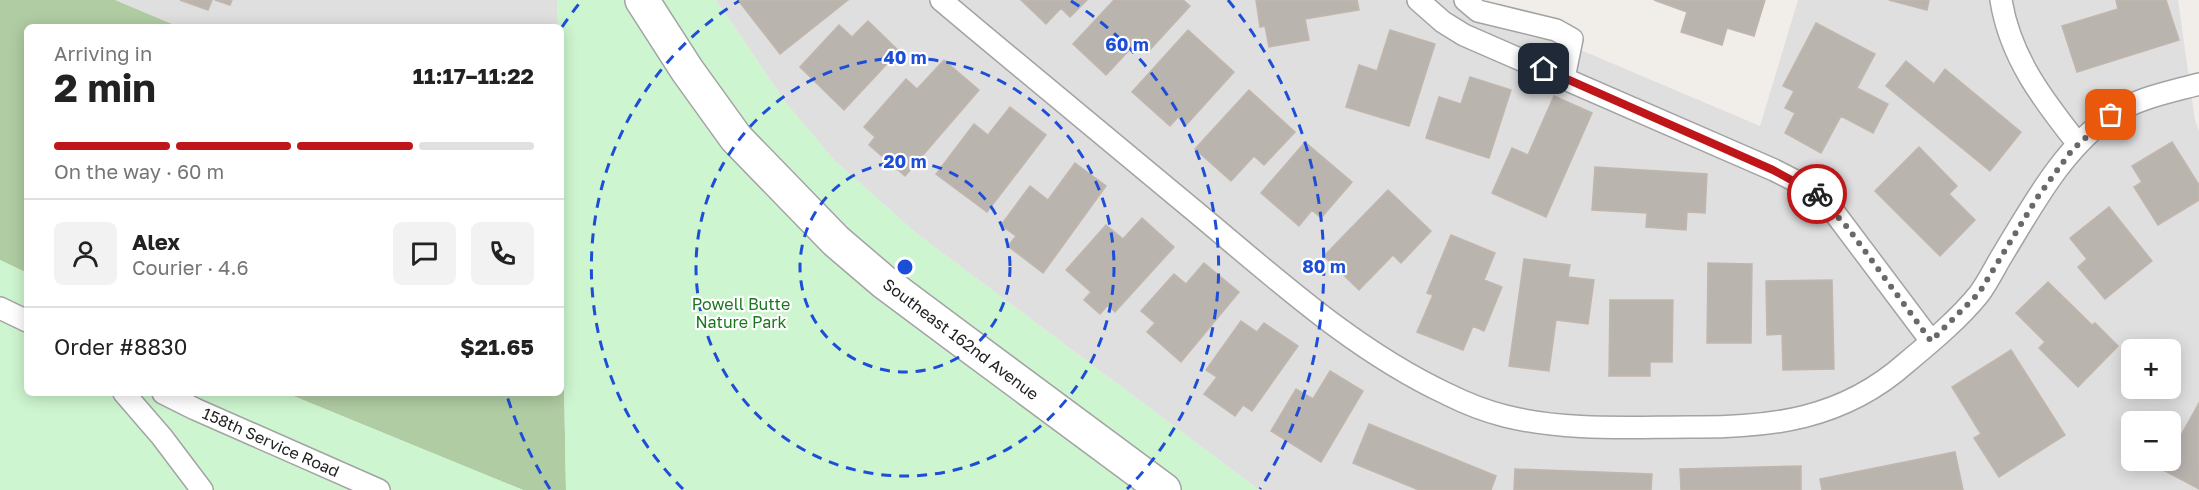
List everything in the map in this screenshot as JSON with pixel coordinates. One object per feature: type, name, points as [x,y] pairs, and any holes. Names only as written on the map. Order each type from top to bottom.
[{"type":"street","name":"Southeast 162nd Avenue","points":[[642,0],[687,70],[736,138],[836,241],[884,282],[1164,490]]},
{"type":"lane","points":[[941,0],[1319,314],[1393,366],[1426,384],[1503,416],[1573,426],[1713,427],[1796,420],[1831,409],[1886,381],[1931,341],[1979,293],[2037,198],[2078,144],[2111,115],[2136,103],[2199,84]]},
{"type":"lane","points":[[1418,0],[1443,22],[1464,34],[1773,170],[1815,191],[1848,228],[1931,341]]},
{"type":"lane","points":[[1465,0],[1478,11],[1556,30],[1572,39],[1564,78]]},
{"type":"lane","points":[[2001,0],[2004,21],[2019,58],[2047,104],[2078,144]]},
{"type":"lane","points":[[0,308],[24,320]]},
{"type":"lane","points":[[127,396],[162,437],[202,490]]},
{"type":"lane","name":"158th Service Road","points":[[169,396],[379,490]]},
{"type":"shaded area","points":[[115,0],[557,0],[558,24],[172,24]]},
{"type":"shaded area","points":[[716,0],[1473,0],[1496,14],[1760,126],[1798,0],[2178,0],[2195,120],[2199,131],[2199,490],[1259,490],[917,234],[834,160],[786,103]]},
{"type":"green space","points":[[0,0],[115,0],[172,24],[24,24],[24,272],[0,260]]},
{"type":"green space","name":"Powell Butte Nature Park","points":[[557,0],[716,0],[786,103],[834,160],[917,234],[1259,490],[566,490],[564,24],[558,24]]},
{"type":"green space","points":[[0,260],[24,272],[24,396],[293,396],[523,490],[0,490]]},
{"type":"green space","points":[[564,381],[566,490],[523,490],[293,396],[564,396]]},
{"type":"building","points":[[180,0],[212,0],[208,10]]},
{"type":"building","points":[[215,0],[232,0],[230,5]]},
{"type":"building","points":[[738,0],[848,0],[780,54]]},
{"type":"building","points":[[1021,0],[1087,0],[1070,17],[1061,8],[1046,24]]},
{"type":"building","points":[[1114,0],[1183,0],[1190,6],[1147,53],[1136,43],[1106,75],[1073,44]]},
{"type":"building","points":[[1256,0],[1357,0],[1359,10],[1305,19],[1309,40],[1269,47],[1265,26],[1260,27]]},
{"type":"building","points":[[1654,0],[1765,0],[1754,36],[1727,28],[1722,45],[1681,32],[1687,12]]},
{"type":"building","points":[[1889,0],[1929,0],[1927,10]]},
{"type":"building","points":[[2116,0],[2166,0],[2179,40],[2077,72],[2062,26],[2118,9]]},
{"type":"building","points":[[868,21],[899,51],[844,110],[800,67],[839,25],[852,37]]},
{"type":"building","points":[[1816,23],[1875,54],[1857,88],[1888,104],[1873,133],[1841,116],[1821,153],[1785,133],[1795,113],[1785,108],[1794,91],[1783,86]]},
{"type":"building","points":[[1188,30],[1234,72],[1187,124],[1178,117],[1170,126],[1132,92]]},
{"type":"building","points":[[1390,30],[1435,44],[1409,126],[1346,107],[1359,65],[1377,71]]},
{"type":"building","points":[[944,60],[979,90],[905,176],[869,145],[875,137],[864,127],[906,79],[917,89]]},
{"type":"building","points":[[1906,61],[1934,84],[1945,69],[2021,132],[1990,171],[1886,86]]},
{"type":"building","points":[[1470,77],[1511,90],[1489,158],[1426,138],[1439,97],[1461,104]]},
{"type":"building","points":[[1249,90],[1295,132],[1264,165],[1254,156],[1231,181],[1195,149]]},
{"type":"building","points":[[1554,96],[1592,113],[1546,217],[1492,193],[1512,148],[1528,155]]},
{"type":"building","points":[[1010,107],[1046,135],[987,212],[936,174],[974,124],[988,135]]},
{"type":"building","points":[[1305,142],[1352,182],[1321,218],[1312,210],[1299,226],[1261,193]]},
{"type":"building","points":[[2172,142],[2199,185],[2199,200],[2158,225],[2134,187],[2142,182],[2132,166]]},
{"type":"building","points":[[1919,147],[1957,186],[1949,194],[1975,220],[1940,256],[1875,191]]},
{"type":"building","points":[[1075,163],[1106,186],[1043,273],[1008,246],[1016,236],[1001,225],[1030,186],[1048,200]]},
{"type":"building","points":[[1595,167],[1707,174],[1705,213],[1687,212],[1686,230],[1646,227],[1647,213],[1592,210]]},
{"type":"building","points":[[1388,190],[1431,231],[1401,263],[1393,255],[1359,290],[1324,256]]},
{"type":"building","points":[[2109,207],[2152,261],[2105,299],[2078,267],[2087,259],[2070,238]]},
{"type":"building","points":[[1142,218],[1174,247],[1115,312],[1108,305],[1100,314],[1084,300],[1091,292],[1066,270],[1106,225],[1123,239]]},
{"type":"building","points":[[1451,235],[1495,253],[1484,280],[1502,287],[1484,331],[1473,326],[1463,350],[1417,332],[1433,295],[1427,293]]},
{"type":"building","points":[[1524,259],[1570,265],[1568,277],[1594,280],[1588,324],[1556,320],[1549,371],[1509,366]]},
{"type":"building","points":[[1204,263],[1239,292],[1181,362],[1147,332],[1155,323],[1141,311],[1174,274],[1186,284]]},
{"type":"building","points":[[1708,263],[1752,264],[1751,343],[1707,343]]},
{"type":"building","points":[[1832,280],[1834,369],[1783,370],[1782,334],[1767,335],[1766,281]]},
{"type":"building","points":[[2048,282],[2092,325],[2095,323],[2118,346],[2078,387],[2039,348],[2045,342],[2016,313]]},
{"type":"building","points":[[1610,300],[1673,300],[1672,362],[1650,362],[1650,376],[1609,376]]},
{"type":"building","points":[[1241,321],[1257,332],[1264,323],[1298,346],[1252,411],[1243,405],[1235,416],[1204,394],[1217,377],[1206,370]]},
{"type":"building","points":[[2011,350],[2065,435],[1999,477],[1974,438],[1981,434],[1952,387]]},
{"type":"building","points":[[1330,371],[1363,391],[1321,462],[1271,431],[1296,389],[1313,399]]},
{"type":"building","points":[[2199,403],[2199,489],[2165,471],[2181,471],[2181,435]]},
{"type":"building","points":[[1369,424],[1496,476],[1491,490],[1419,490],[1353,463]]},
{"type":"building","points":[[1955,452],[1963,490],[1822,490],[1820,479]]},
{"type":"building","points":[[1801,466],[1801,490],[1681,490],[1680,469]]},
{"type":"building","points":[[1515,469],[1652,474],[1651,490],[1514,490]]},
{"type":"way so far","points":[[1817,194],[1848,228],[1931,341],[1979,293],[2037,198],[2072,150],[2111,115]]},
{"type":"route","points":[[1544,69],[1773,170],[1801,183],[1817,194]]}]
